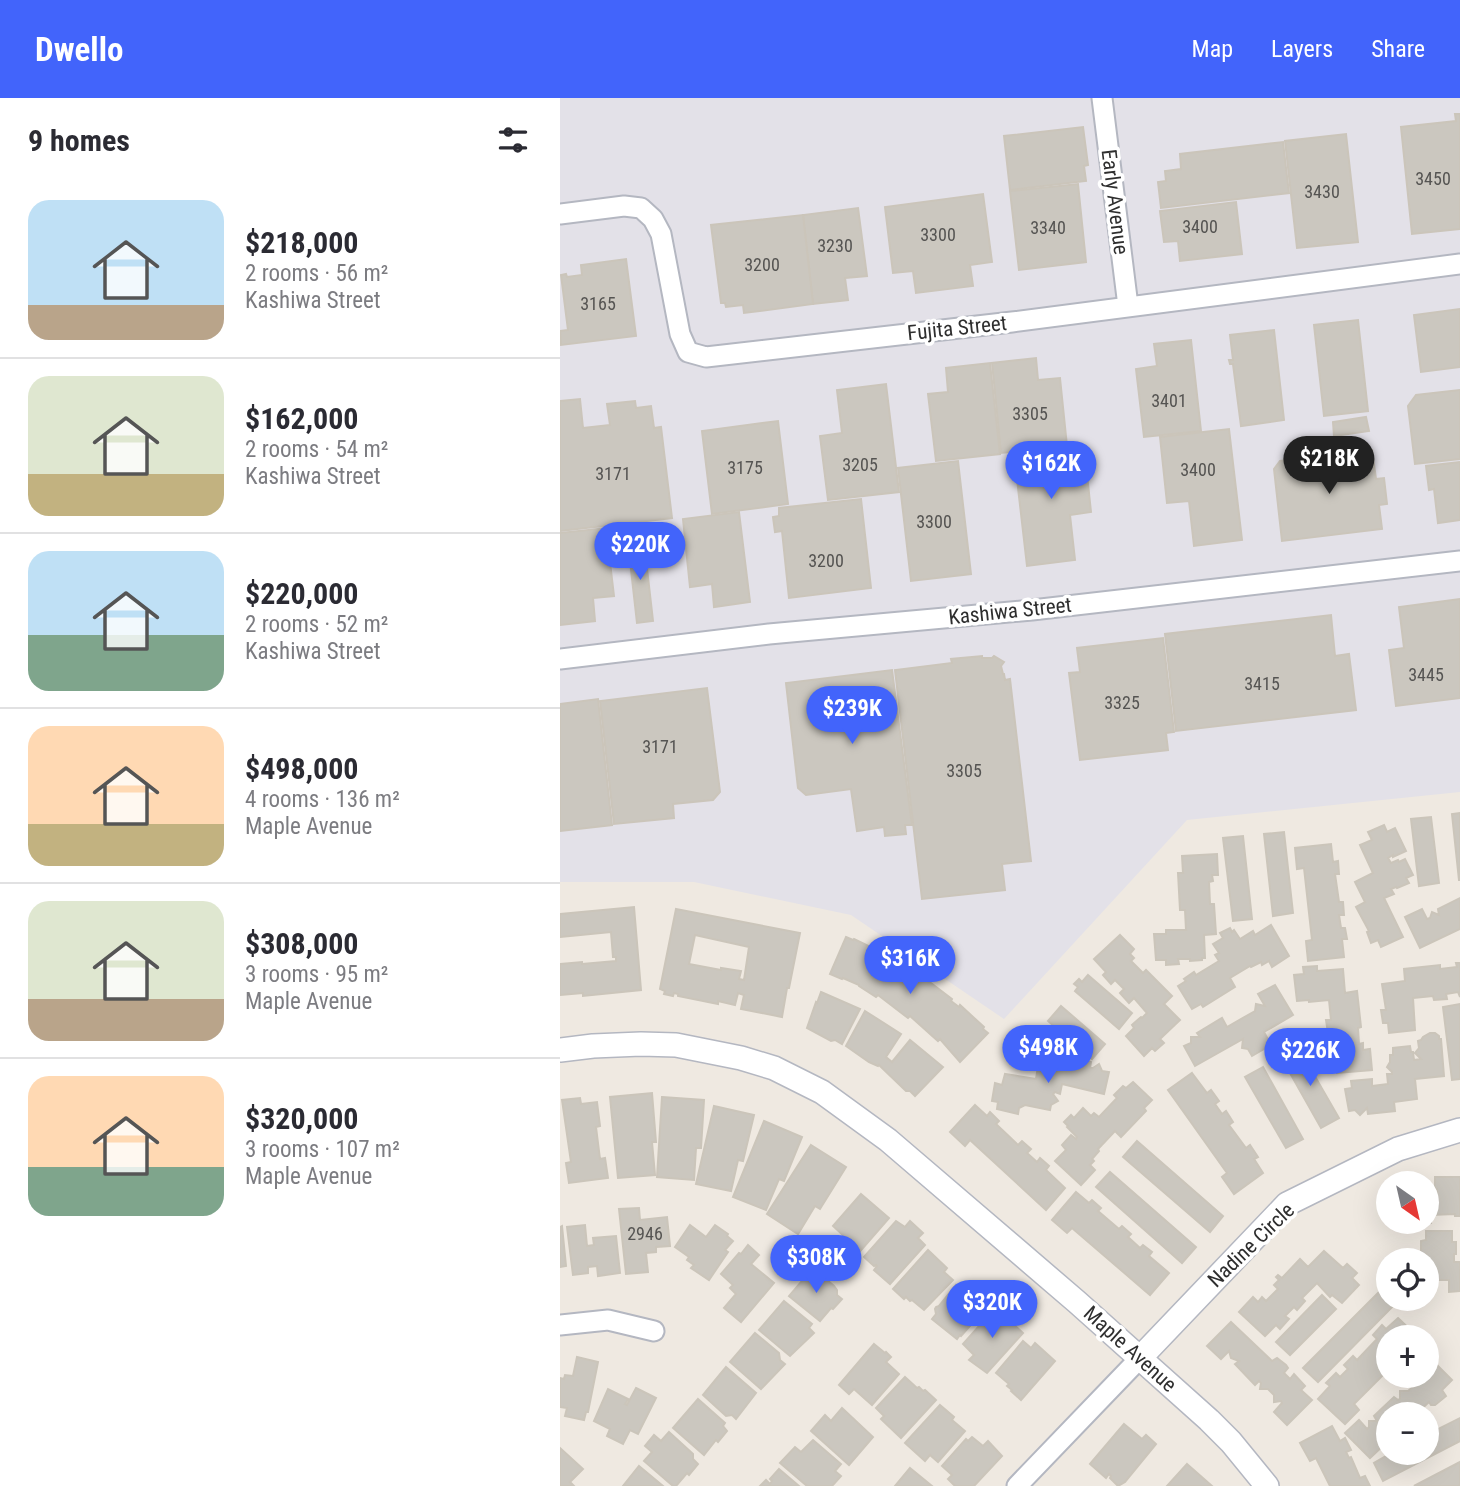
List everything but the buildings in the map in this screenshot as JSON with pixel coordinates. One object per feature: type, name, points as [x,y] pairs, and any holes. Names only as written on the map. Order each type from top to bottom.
[{"type":"street","name":"Early Avenue","points":[[1102,98],[1128,306]]},
{"type":"street","name":"Fujita Street","points":[[560,214],[624,206],[641,208],[653,219],[661,234],[680,334],[688,352],[706,357],[1012,322],[1460,264]]},
{"type":"street","name":"Kashiwa Street","points":[[560,659],[769,634],[1032,610],[1460,561]]},
{"type":"street","name":"Maple Avenue","points":[[560,1050],[593,1046],[676,1045],[741,1058],[774,1068],[822,1092],[888,1140],[1077,1301],[1216,1427],[1267,1486]]},
{"type":"street","name":"Nadine Circle","points":[[1140,1358],[1287,1204],[1398,1149],[1460,1130]]},
{"type":"street","points":[[560,1325],[608,1320],[654,1331]]},
{"type":"street","points":[[1017,1486],[1140,1358]]},
{"type":"shaded area","points":[[560,98],[1460,98],[1460,792],[1187,820],[1004,1019],[851,915],[694,882],[560,882]]}]
